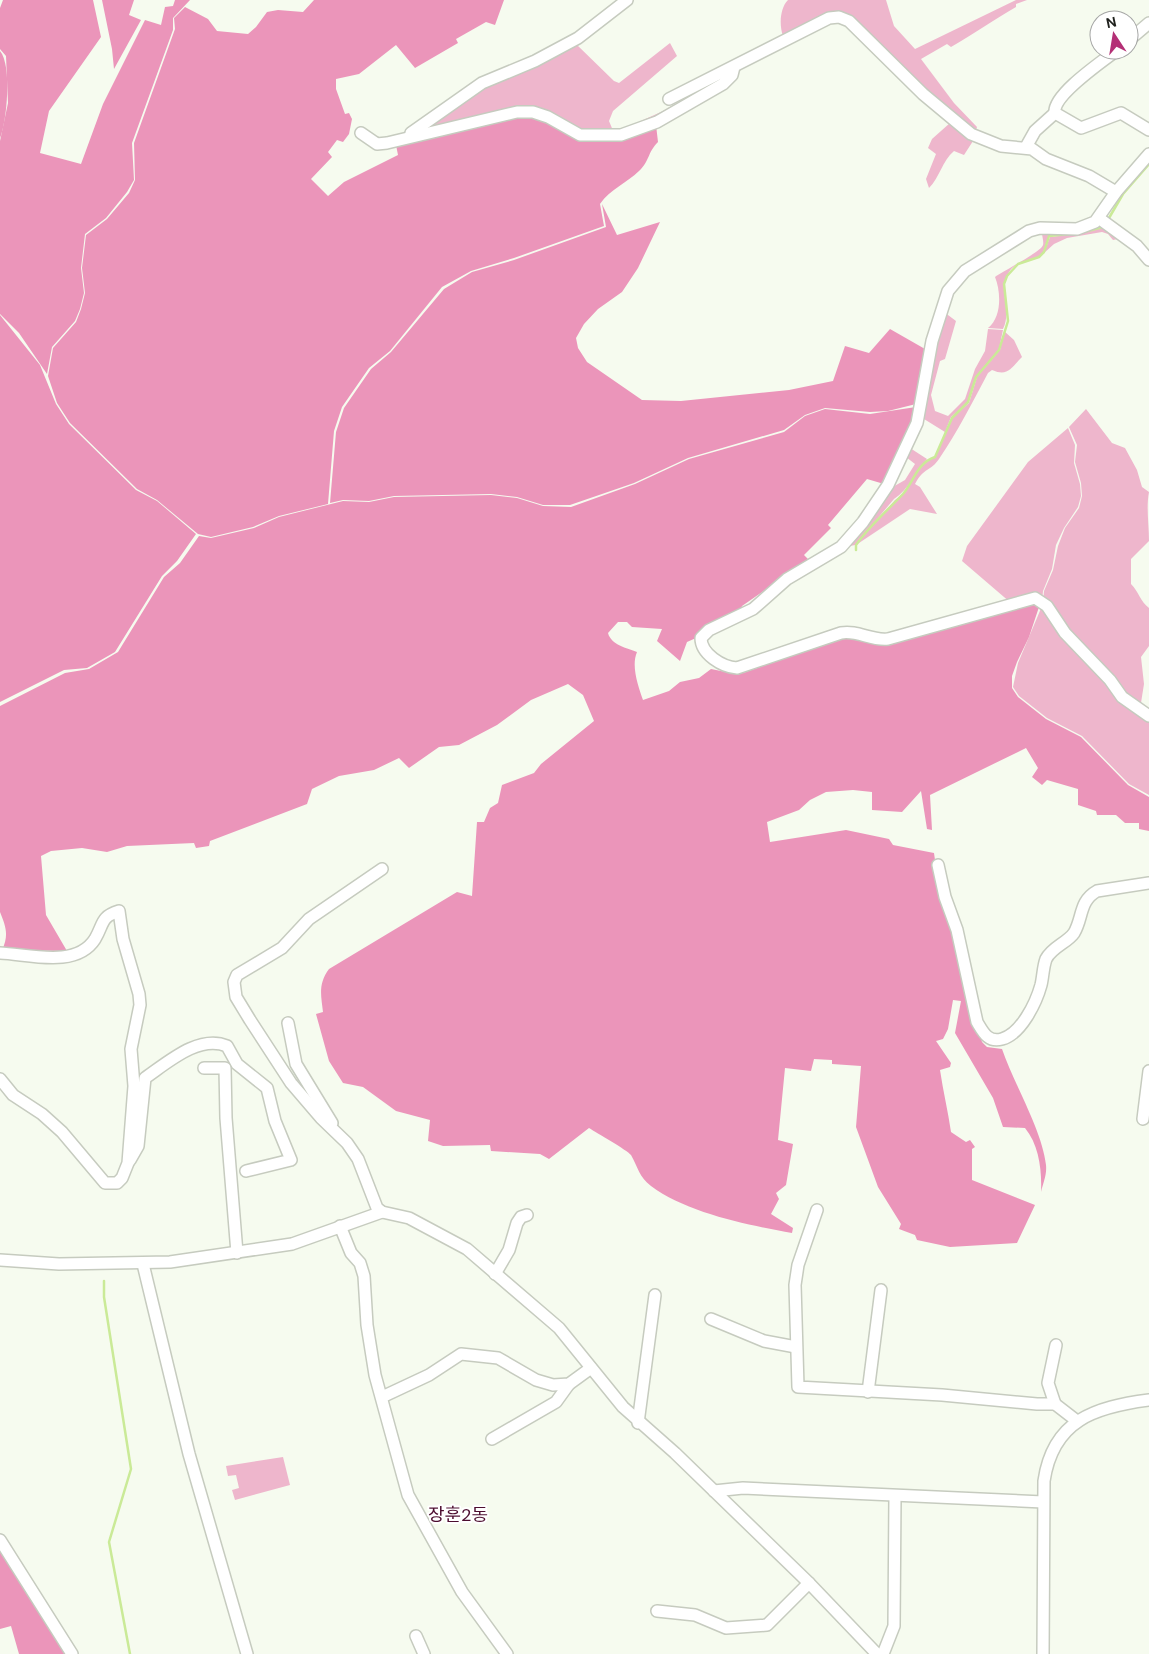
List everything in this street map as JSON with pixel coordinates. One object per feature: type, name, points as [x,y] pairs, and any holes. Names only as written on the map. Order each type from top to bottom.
[{"type":"street","points":[[388,143],[416,130],[482,83],[564,47],[627,0]]},
{"type":"street","points":[[669,99],[829,18],[843,17],[858,29],[923,94],[971,134],[1001,146],[1026,147],[1046,159],[1089,176],[1116,192]]},
{"type":"street","points":[[1139,32],[1149,23]]},
{"type":"street","points":[[1026,147],[1035,131],[1055,113],[1057,102],[1081,78],[1104,60]]},
{"type":"street","points":[[361,133],[377,144],[388,143],[517,112],[533,112],[548,117],[580,135],[621,135],[657,122],[723,84],[732,76],[734,67]]},
{"type":"street","points":[[1055,113],[1081,128],[1121,114],[1149,130]]},
{"type":"street","points":[[1149,154],[1116,192],[1100,219],[1090,225],[1077,229],[1040,228],[1028,231],[972,267],[955,281],[945,296],[932,341],[917,424],[888,485],[875,507],[841,547],[787,580],[753,609],[706,632],[702,636],[701,642],[703,647],[715,659],[726,666],[737,668],[841,633],[852,631],[875,639],[888,640],[1035,598],[1048,606],[1065,633],[1110,680],[1122,697],[1149,716]]},
{"type":"street","points":[[1100,219],[1137,246],[1149,260]]},
{"type":"street","points":[[938,866],[945,897],[957,930],[978,1022],[984,1034],[990,1039],[1000,1040],[1012,1036],[1020,1028],[1040,988],[1047,959],[1072,936],[1085,901],[1090,894],[1097,890],[1149,883]]},
{"type":"street","points":[[340,1135],[321,1118],[291,1083],[236,997],[234,982],[237,975],[282,948],[308,920],[382,869]]},
{"type":"street","points":[[0,952],[55,958],[70,956],[90,945],[104,918],[118,911],[140,1004],[131,1049],[134,1086],[128,1163]]},
{"type":"street","points":[[288,1023],[296,1064],[340,1135],[358,1159],[367,1178],[373,1201],[382,1212]]},
{"type":"street","points":[[0,1079],[17,1099],[42,1114],[62,1132],[105,1183],[117,1183],[122,1178],[138,1146],[145,1078],[194,1047],[206,1043],[222,1044],[227,1046],[237,1064],[267,1088],[275,1121],[291,1160],[246,1171]]},
{"type":"street","points":[[204,1068],[225,1068],[226,1118],[237,1253]]},
{"type":"street","points":[[1143,1120],[1149,1071]]},
{"type":"street","points":[[817,1210],[798,1265],[795,1285],[798,1387],[868,1392],[942,1394],[1037,1404],[1055,1404]]},
{"type":"street","points":[[0,1260],[59,1264],[143,1264],[170,1262],[292,1244],[382,1212],[409,1218],[454,1241],[559,1328],[623,1408],[714,1491],[809,1583],[877,1654]]},
{"type":"street","points":[[495,1274],[509,1250],[517,1222],[521,1217],[527,1215]]},
{"type":"street","points":[[340,1226],[351,1253],[360,1263],[364,1276],[367,1325],[375,1375],[408,1495],[462,1592],[507,1654]]},
{"type":"street","points":[[143,1264],[189,1454],[247,1654]]},
{"type":"street","points":[[868,1392],[881,1290]]},
{"type":"street","points":[[638,1422],[655,1295]]},
{"type":"street","points":[[711,1319],[764,1341],[796,1346]]},
{"type":"street","points":[[1056,1345],[1048,1384],[1055,1404],[1077,1421]]},
{"type":"street","points":[[382,1397],[430,1375],[454,1358],[469,1354],[498,1358],[536,1380],[553,1385],[570,1384]]},
{"type":"street","points":[[492,1439],[556,1402],[570,1384],[591,1368]]},
{"type":"street","points":[[1042,1654],[1043,1502],[1045,1475],[1050,1457],[1056,1446],[1077,1421],[1101,1409],[1149,1400]]},
{"type":"street","points":[[714,1491],[742,1488],[1043,1502]]},
{"type":"street","points":[[883,1654],[894,1626],[895,1496]]},
{"type":"street","points":[[0,1540],[72,1654]]},
{"type":"street","points":[[657,1611],[695,1615],[726,1628],[767,1625],[809,1583]]},
{"type":"street","points":[[416,1636],[424,1654]]},
{"type":"shaded area","points":[[3,0],[93,0],[101,37],[49,111],[40,153],[81,164],[103,104],[145,20],[161,25],[165,7],[173,6],[175,0],[190,0],[173,18],[173,30],[132,143],[134,180],[106,218],[85,234],[81,268],[84,293],[80,309],[75,321],[52,347],[47,374],[19,333],[0,314],[0,141],[8,103],[6,56],[0,49],[0,8]]},
{"type":"shaded area","points":[[102,0],[134,0],[129,15],[141,20],[114,69],[112,49]]},
{"type":"shaded area","points":[[314,0],[504,0],[495,25],[486,22],[456,39],[458,43],[415,68],[396,45],[359,74],[336,79],[336,89],[345,114],[349,113],[352,119],[349,134],[343,142],[337,140],[328,152],[332,157],[311,179],[328,196],[344,182],[398,155],[396,145],[504,117],[535,115],[579,140],[656,125],[658,142],[643,167],[609,194],[600,204],[604,226],[471,271],[442,287],[390,351],[369,368],[342,407],[334,431],[328,504],[279,516],[253,527],[211,537],[198,534],[157,500],[137,489],[70,423],[57,403],[48,376],[53,348],[76,322],[81,309],[85,293],[82,268],[86,235],[107,219],[129,193],[135,180],[134,143],[175,29],[174,18],[185,7],[208,19],[217,31],[248,34],[267,12],[278,10],[303,12]]},
{"type":"shaded area","points":[[788,0],[886,0],[894,26],[915,49],[1016,0],[1027,0],[1016,4],[1016,7],[951,47],[947,44],[921,59],[954,103],[977,127],[975,133],[966,128],[850,17],[783,36],[781,17],[783,7]]},
{"type":"shaded area","points":[[575,43],[614,81],[619,83],[670,43],[677,56],[613,111],[609,121],[614,133],[420,131],[475,89]]},
{"type":"shaded area","points":[[0,51],[6,68],[7,93],[5,119],[0,138]]},
{"type":"shaded area","points":[[730,74],[675,110],[620,133],[614,133],[661,112]]},
{"type":"shaded area","points":[[950,123],[973,141],[964,155],[954,151],[950,155],[929,188],[926,179],[936,154],[928,148],[932,139]]},
{"type":"shaded area","points":[[602,204],[617,235],[660,222],[638,268],[622,292],[598,309],[584,324],[576,338],[578,348],[587,362],[642,400],[681,401],[789,390],[833,381],[845,346],[869,353],[890,329],[925,349],[916,404],[888,411],[870,412],[825,408],[805,415],[784,430],[688,458],[634,483],[570,505],[543,505],[517,497],[491,494],[394,496],[369,501],[343,500],[330,503],[336,432],[344,408],[371,369],[391,352],[444,289],[472,272],[514,260],[606,227]]},
{"type":"shaded area","points":[[1097,225],[1102,226],[1083,232],[1049,236],[1042,254],[1014,266],[1010,270],[1005,282],[1006,316],[1003,329],[988,328],[996,318],[999,304],[995,277],[1041,248],[1043,245],[1042,233]]},
{"type":"shaded area","points":[[1103,227],[1118,239],[1113,240],[1108,234],[1102,232],[1067,238],[1054,244],[1044,253],[1050,237],[1083,233]]},
{"type":"shaded area","points":[[944,312],[956,321],[945,359],[940,361],[931,395],[935,411],[948,416],[965,399],[975,369],[985,351],[988,329],[1003,330],[999,349],[976,377],[968,402],[951,417],[945,432],[924,419],[927,382]]},
{"type":"shaded area","points":[[0,315],[40,365],[56,404],[69,424],[136,490],[157,501],[196,534],[177,561],[162,576],[115,652],[87,668],[64,670],[0,702]]},
{"type":"shaded area","points":[[1004,331],[1014,340],[1022,357],[1006,372],[992,370],[988,373],[959,427],[939,459],[921,475],[915,484],[920,487],[937,514],[910,509],[856,545],[906,490],[918,471],[935,457],[952,418],[969,403],[977,377],[1000,350]]},
{"type":"shaded area","points":[[916,407],[914,420],[884,484],[867,479],[828,525],[831,528],[804,555],[811,562],[795,569],[742,606],[739,614],[697,633],[696,638],[687,642],[680,661],[657,641],[662,629],[632,627],[627,622],[618,622],[608,633],[616,643],[637,652],[635,670],[643,700],[669,691],[680,682],[699,678],[711,669],[743,673],[846,636],[884,645],[1031,604],[1040,604],[1029,637],[1012,676],[1012,688],[1018,697],[1046,719],[1081,737],[1128,785],[1149,797],[1149,831],[1139,829],[1139,823],[1125,823],[1116,815],[1097,815],[1096,811],[1078,805],[1078,789],[1047,780],[1042,785],[1032,777],[1038,768],[1026,748],[930,795],[932,830],[927,829],[921,791],[902,812],[872,810],[872,792],[853,790],[826,792],[810,800],[799,810],[767,822],[770,842],[846,830],[889,839],[893,845],[934,853],[938,881],[982,1042],[987,1047],[1002,1049],[1039,1137],[1046,1165],[1041,1192],[1040,1167],[1034,1142],[1025,1128],[1003,1127],[993,1098],[955,1033],[961,1001],[953,1000],[948,1029],[943,1039],[936,1041],[951,1063],[950,1067],[940,1070],[951,1132],[966,1142],[970,1140],[975,1147],[972,1149],[972,1180],[1035,1205],[1017,1243],[950,1247],[917,1240],[915,1235],[899,1229],[901,1224],[878,1187],[856,1127],[861,1066],[832,1064],[832,1060],[814,1059],[811,1071],[785,1068],[778,1140],[793,1144],[786,1185],[776,1193],[779,1199],[771,1214],[793,1228],[792,1233],[718,1217],[682,1204],[651,1186],[639,1172],[631,1155],[589,1128],[549,1159],[540,1154],[491,1151],[490,1145],[443,1146],[428,1141],[430,1120],[396,1111],[363,1087],[343,1083],[329,1061],[316,1014],[323,1012],[321,990],[326,974],[329,969],[457,892],[472,896],[477,822],[484,822],[490,808],[498,803],[502,785],[534,773],[541,764],[594,721],[583,695],[568,684],[531,700],[497,725],[459,745],[439,747],[409,768],[399,758],[374,770],[339,776],[312,789],[307,804],[210,841],[209,846],[196,848],[194,843],[127,846],[107,852],[82,848],[51,851],[41,856],[46,915],[67,951],[2,950],[6,935],[0,912],[0,706],[65,673],[89,669],[118,652],[164,577],[180,563],[199,536],[211,538],[254,528],[279,517],[343,501],[369,502],[394,497],[491,495],[517,498],[543,506],[571,507],[635,484],[689,459],[784,432],[805,416],[825,409],[870,414]]},
{"type":"shaded area","points":[[1086,409],[1112,443],[1125,448],[1137,470],[1142,487],[1149,492],[1149,541],[1131,559],[1131,584],[1149,608],[1149,646],[1141,657],[1144,684],[1140,709],[1043,602],[1044,591],[1053,570],[1058,546],[1065,528],[1079,508],[1082,496],[1081,483],[1075,462],[1077,445],[1069,427]]},
{"type":"shaded area","points":[[1068,428],[1075,445],[1074,463],[1080,484],[1081,496],[1078,507],[1064,528],[1056,545],[1052,569],[1043,591],[1042,601],[1011,603],[962,561],[967,546],[1028,462]]},
{"type":"shaded area","points":[[910,448],[927,459],[904,491],[894,499],[855,545],[850,546],[852,536],[870,515],[878,510],[891,488],[905,480],[915,464],[906,457]]},
{"type":"shaded area","points":[[1042,606],[1126,704],[1139,716],[1149,721],[1149,795],[1129,784],[1082,736],[1047,718],[1019,696],[1013,687],[1018,663]]},
{"type":"shaded area","points":[[283,1457],[290,1485],[235,1500],[232,1490],[239,1488],[236,1475],[228,1476],[226,1466]]},
{"type":"shaded area","points":[[0,1550],[67,1654],[19,1654],[11,1626],[0,1629]]},
{"type":"waterway","points":[[1109,218],[1123,194],[1149,164]]},
{"type":"waterway","points":[[1084,232],[1103,227]]},
{"type":"waterway","points":[[856,550],[856,545],[861,538],[903,494],[924,463],[935,457],[952,418],[968,402],[976,377],[999,350],[1008,321],[1004,284],[1007,276],[1018,264],[1039,257],[1044,252],[1049,236],[1069,234]]},
{"type":"waterway","points":[[104,1281],[104,1297],[131,1469],[109,1542],[130,1654]]},
{"type":"district","name":"장훈2동","points":[[458,1515]]}]
